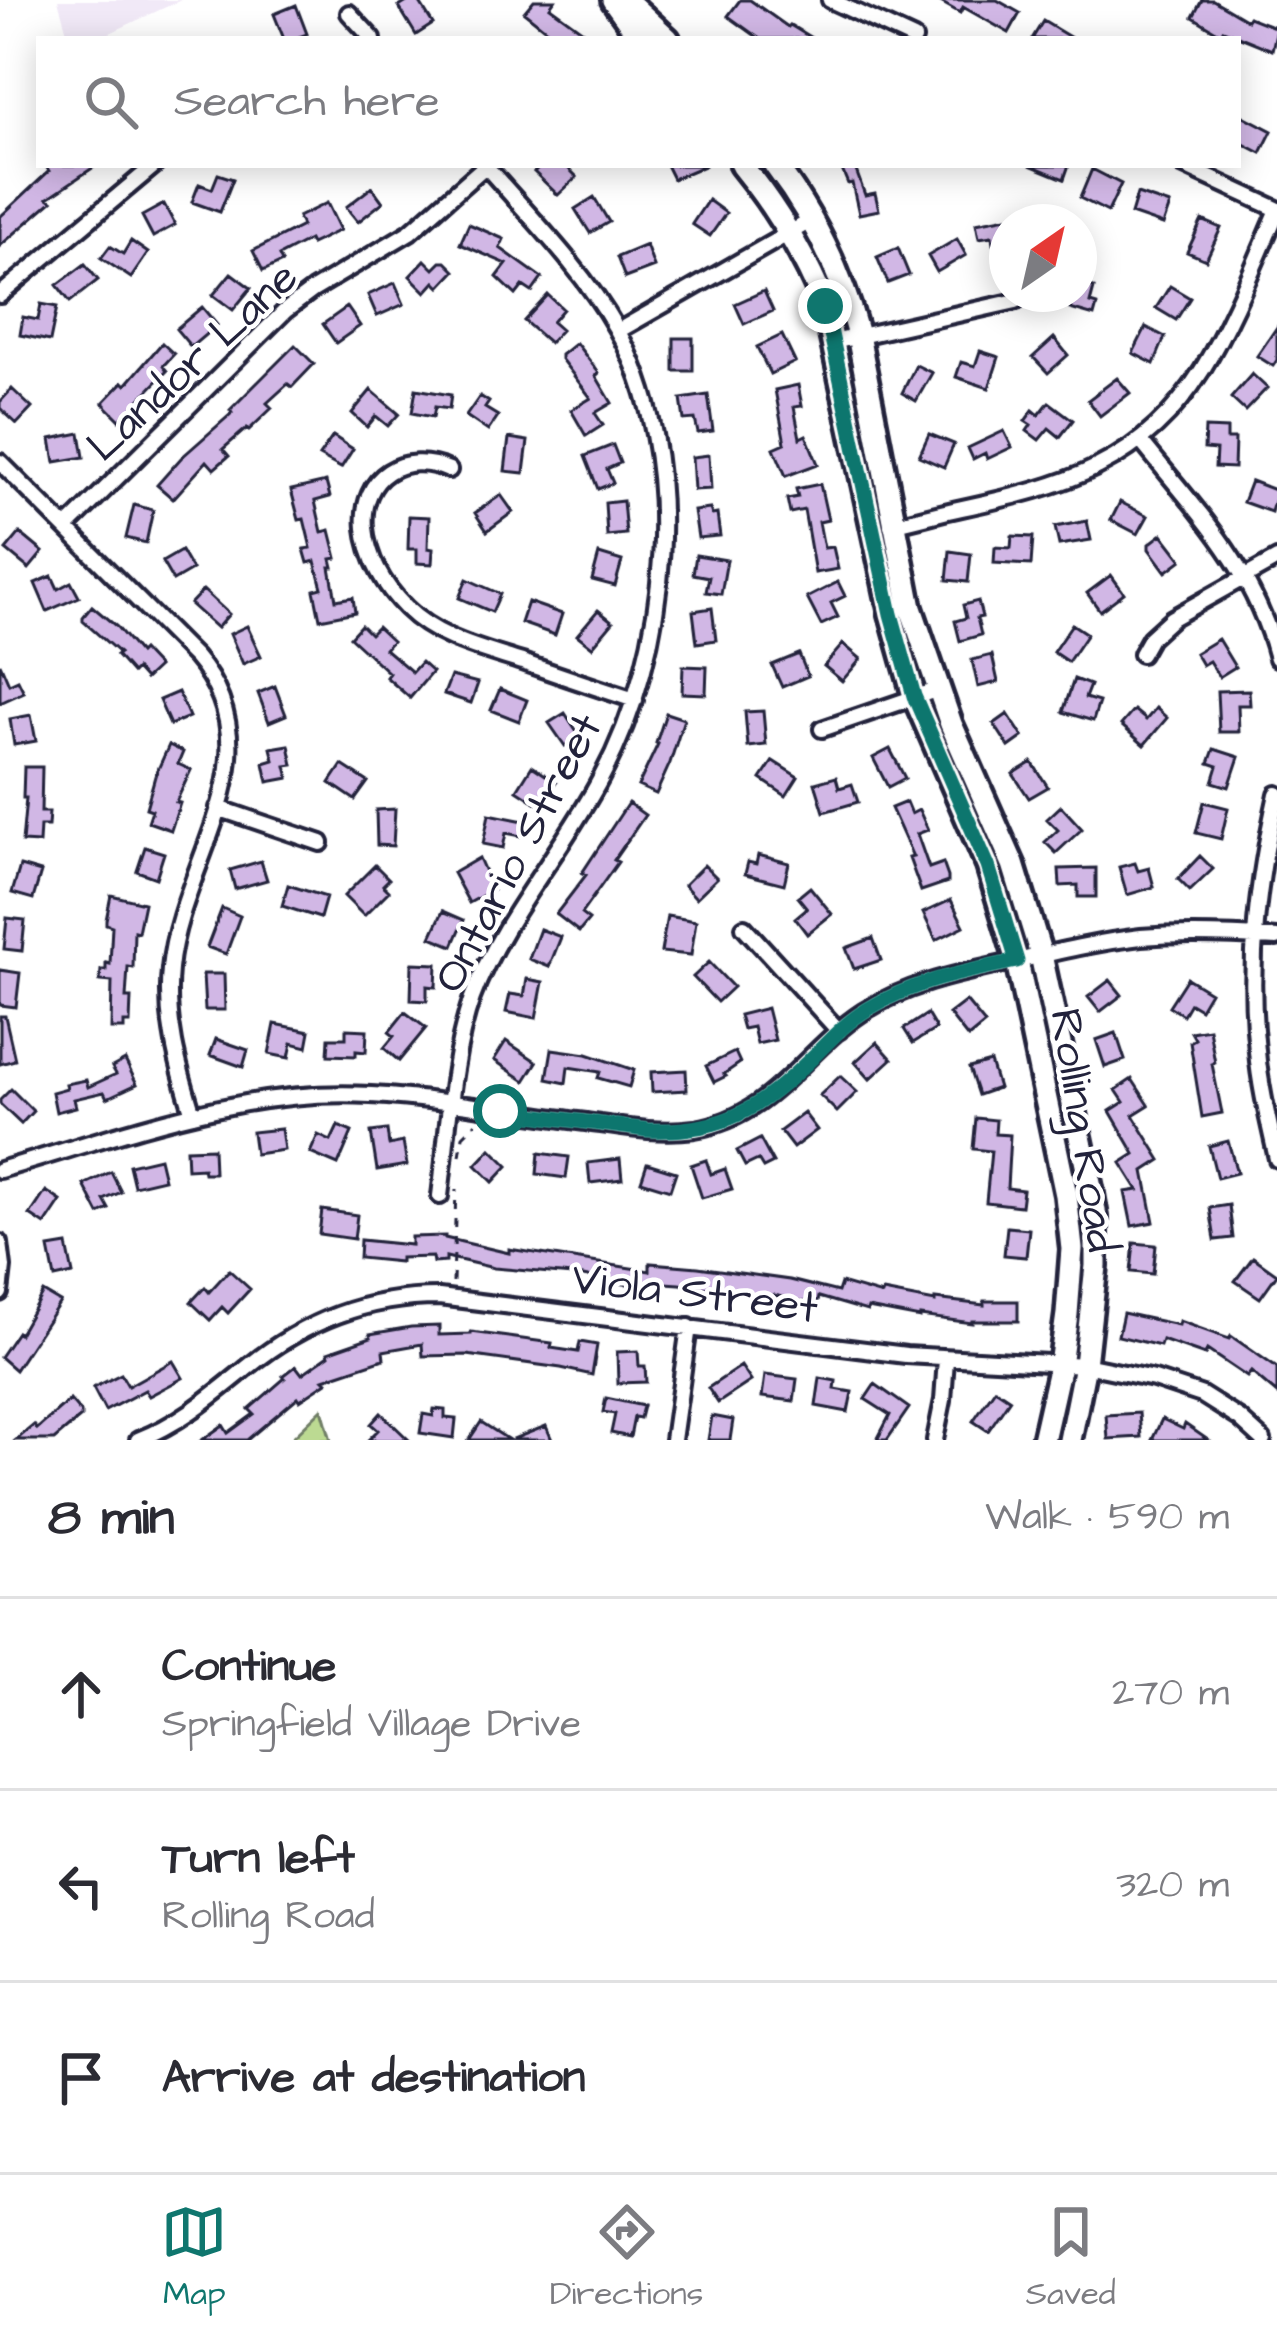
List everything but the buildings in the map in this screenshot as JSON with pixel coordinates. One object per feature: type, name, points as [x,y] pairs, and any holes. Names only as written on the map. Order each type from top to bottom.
[{"type":"main road","points":[[614,0],[639,36]]},
{"type":"main road","points":[[626,0],[665,36]]},
{"type":"main road","name":"Rolling Road","points":[[743,168],[790,235],[825,306],[891,614],[914,696],[988,866],[1017,961],[1071,1225],[1071,1274],[1060,1366],[1043,1440]]},
{"type":"main road","name":"Rolling Road","points":[[777,168],[812,220],[841,278],[858,335],[911,608],[951,724],[1013,864],[1041,955],[1096,1217],[1096,1266],[1085,1365],[1070,1440]]},
{"type":"street","points":[[830,0],[908,36]]},
{"type":"street","points":[[350,13],[370,36]]},
{"type":"street","points":[[0,295],[151,168]]},
{"type":"street","name":"Landor Lane","points":[[66,528],[285,311],[410,232],[482,168]]},
{"type":"street","name":"Ontario Street","points":[[440,1196],[464,1028],[482,974],[598,783],[624,731],[651,644],[661,549],[660,487],[646,404],[618,331],[578,272],[488,168]]},
{"type":"street","points":[[872,528],[1053,487],[1095,469],[1140,440],[1175,406],[1201,372],[1277,211],[1188,168]]},
{"type":"street","points":[[618,331],[812,220]]},
{"type":"street","points":[[833,343],[989,307]]},
{"type":"street","points":[[1140,440],[1246,577],[1277,658]]},
{"type":"street","points":[[449,470],[416,461],[401,464],[370,494],[367,541],[392,592],[417,617],[447,636],[635,700]]},
{"type":"street","points":[[0,462],[195,657],[215,684],[226,712],[229,770],[181,915],[170,971],[171,1033],[193,1114]]},
{"type":"street","points":[[1142,654],[1150,638],[1172,618],[1277,559]]},
{"type":"street","points":[[822,729],[939,689]]},
{"type":"street","points":[[1277,794],[1253,937],[1257,1056],[1277,1160]]},
{"type":"street","points":[[218,808],[321,843]]},
{"type":"street","points":[[744,927],[839,1031]]},
{"type":"street","points":[[0,1170],[193,1114],[268,1097],[320,1093],[375,1095],[648,1130],[698,1128],[732,1118],[765,1100],[866,1010],[912,986],[1041,955],[1140,938],[1191,934],[1277,938]]},
{"type":"street","points":[[0,1243],[0,1293]]},
{"type":"street","name":"Viola Street","points":[[137,1440],[207,1402],[263,1355],[310,1325],[370,1304],[448,1297],[946,1359],[1085,1365],[1202,1395],[1263,1440]]},
{"type":"street","points":[[673,1440],[688,1327]]},
{"type":"street","points":[[935,1440],[946,1359]]},
{"type":"path","points":[[460,1158],[463,1136],[476,1124]]},
{"type":"path","points":[[453,1283],[457,1174]]},
{"type":"shaded area","points":[[58,0],[181,0],[103,36],[68,36]]},
{"type":"green space","points":[[322,1409],[331,1440],[290,1440]]},
{"type":"route","points":[[500,1111],[648,1130],[715,1124],[765,1100],[854,1018],[896,993],[1017,961],[988,866],[914,696],[891,614],[825,306]]}]
